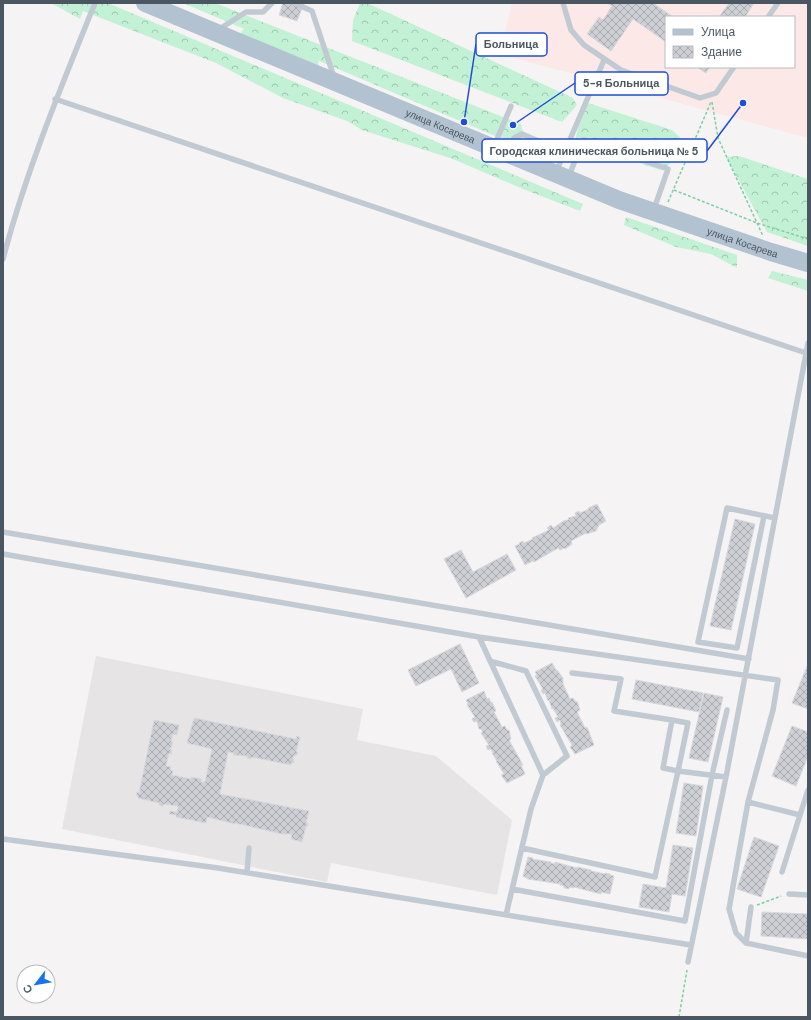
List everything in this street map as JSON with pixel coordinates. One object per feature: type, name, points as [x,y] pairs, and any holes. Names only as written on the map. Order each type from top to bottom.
[{"type":"main road","name":"улица Косарева","points":[[145,3],[561,177],[661,207],[770,252],[808,263]]},
{"type":"lane","points":[[3,259],[16,209],[55,99],[95,3]]},
{"type":"lane","points":[[214,32],[246,12],[263,12],[272,3]]},
{"type":"lane","points":[[294,3],[312,10],[336,84]]},
{"type":"lane","points":[[562,3],[571,30],[584,45],[604,60],[621,70],[700,98],[716,93],[733,68]]},
{"type":"lane","points":[[769,16],[778,3]]},
{"type":"lane","points":[[561,177],[564,152],[604,60]]},
{"type":"lane","points":[[55,99],[806,353]]},
{"type":"lane","points":[[500,151],[511,106]]},
{"type":"lane","points":[[500,151],[514,138],[522,134],[564,152]]},
{"type":"lane","points":[[561,177],[583,140],[585,140],[668,169],[661,207]]},
{"type":"lane","points":[[688,962],[749,659],[808,343]]},
{"type":"lane","points":[[764,516],[737,648],[698,642],[727,508],[775,518]]},
{"type":"lane","points":[[3,532],[749,659]]},
{"type":"lane","points":[[3,554],[478,637],[778,680],[773,710],[748,802],[729,909],[736,933],[746,943],[808,956]]},
{"type":"lane","points":[[478,637],[543,775]]},
{"type":"lane","points":[[490,661],[526,671],[567,756],[543,775],[531,809],[506,915]]},
{"type":"lane","points":[[522,848],[655,877],[688,723],[614,711],[621,679],[572,673]]},
{"type":"lane","points":[[512,889],[685,921],[712,775],[727,710]]},
{"type":"lane","points":[[672,720],[663,768],[726,777]]},
{"type":"lane","points":[[782,872],[808,790]]},
{"type":"lane","points":[[748,802],[800,815]]},
{"type":"lane","points":[[3,839],[246,872],[691,946]]},
{"type":"lane","points":[[246,872],[249,848]]},
{"type":"lane","points":[[789,894],[808,895]]},
{"type":"lane","points":[[746,943],[751,907]]},
{"type":"path","points":[[661,207],[674,190],[712,100],[718,138],[770,252]]},
{"type":"path","points":[[674,190],[757,223],[808,239]]},
{"type":"path","points":[[751,907],[789,894]]},
{"type":"path","points":[[679,1017],[688,962]]},
{"type":"shaded area","points":[[512,3],[808,3],[808,138],[500,54]]},
{"type":"shaded area","points":[[96,656],[363,709],[357,740],[436,756],[512,820],[497,895],[331,863],[327,882],[62,829]]},
{"type":"green space","points":[[51,3],[108,3],[583,204],[580,211],[523,189],[453,159],[362,130],[347,121],[283,98],[216,63],[83,11],[80,19]]},
{"type":"green space","points":[[183,3],[215,3],[521,124],[524,139],[519,146]]},
{"type":"green space","points":[[360,3],[367,3],[573,98],[577,105],[562,122],[352,41],[353,20]]},
{"type":"green space","points":[[246,26],[318,59],[319,68],[240,34]]},
{"type":"green space","points":[[588,103],[672,130],[685,142],[681,157],[660,170],[575,141],[578,128]]},
{"type":"green space","points":[[739,156],[808,179],[808,246],[767,232],[726,157]]},
{"type":"green space","points":[[626,217],[737,255],[737,268],[711,254],[676,247],[624,225]]},
{"type":"green space","points":[[772,271],[808,280],[808,291],[768,278]]},
{"type":"building","points":[[283,3],[304,3],[297,21],[279,15]]},
{"type":"building","points":[[607,3],[653,3],[672,16],[665,16],[665,41],[633,19],[611,51],[587,34],[599,17],[603,20],[612,6]]},
{"type":"building","points":[[729,3],[754,3],[746,16],[720,16]]},
{"type":"building","points":[[698,68],[709,68],[706,73]]},
{"type":"building","points":[[597,504],[606,521],[599,525],[596,531],[586,533],[571,541],[572,544],[565,549],[560,550],[558,548],[534,562],[533,561],[525,565],[515,546],[523,541],[524,543],[533,539],[532,538],[549,530],[547,528],[551,525],[553,528],[569,519],[568,518],[576,516],[575,513],[579,511],[580,513]]},
{"type":"building","points":[[735,519],[755,524],[731,630],[710,626]]},
{"type":"building","points":[[461,550],[473,572],[507,554],[516,570],[466,598],[444,559]]},
{"type":"building","points":[[460,644],[479,683],[462,692],[451,669],[416,686],[408,670]]},
{"type":"building","points":[[552,663],[563,678],[563,684],[570,699],[573,698],[576,702],[577,701],[580,710],[577,712],[585,728],[587,727],[594,745],[575,754],[570,747],[572,745],[560,725],[560,720],[557,722],[555,718],[558,717],[553,708],[552,709],[545,693],[543,694],[541,690],[543,689],[535,676],[537,675],[535,672]]},
{"type":"building","points":[[808,664],[808,709],[792,703]]},
{"type":"building","points":[[636,680],[703,693],[699,712],[632,699]]},
{"type":"building","points":[[484,691],[487,699],[489,698],[491,703],[492,702],[496,711],[494,712],[502,727],[505,726],[507,730],[509,730],[511,739],[509,740],[523,765],[521,765],[525,774],[507,783],[501,775],[504,774],[491,749],[488,750],[486,746],[489,745],[481,733],[483,732],[479,729],[477,721],[474,722],[472,719],[475,717],[467,705],[466,700]]},
{"type":"building","points":[[704,693],[723,697],[708,762],[689,758]]},
{"type":"building","points":[[194,718],[296,739],[297,736],[300,737],[296,752],[298,752],[297,755],[293,756],[294,763],[292,762],[291,765],[251,757],[251,759],[247,758],[247,756],[234,755],[234,753],[228,752],[220,794],[309,811],[306,823],[308,823],[308,826],[306,826],[302,842],[291,839],[292,834],[282,834],[207,817],[206,823],[176,817],[176,815],[169,814],[170,811],[177,812],[178,806],[164,804],[163,806],[159,805],[159,803],[138,798],[136,795],[137,792],[139,793],[154,720],[179,725],[177,735],[173,734],[171,741],[173,742],[170,750],[172,750],[171,754],[169,753],[166,766],[171,767],[170,770],[173,771],[172,775],[191,779],[191,777],[202,779],[201,782],[205,782],[212,749],[187,743]]},
{"type":"building","points":[[792,726],[808,732],[808,756],[796,786],[772,776]]},
{"type":"building","points":[[684,783],[703,786],[696,836],[676,833]]},
{"type":"building","points":[[754,837],[779,846],[761,897],[737,889]]},
{"type":"building","points":[[673,845],[693,848],[685,896],[672,894],[669,912],[639,907],[643,884],[666,888]]},
{"type":"building","points":[[528,857],[555,864],[555,862],[610,874],[614,876],[610,894],[601,892],[601,894],[574,887],[569,887],[569,889],[564,888],[564,886],[560,884],[528,879],[523,876]]},
{"type":"building","points":[[762,912],[808,914],[808,939],[761,936]]},
{"type":"place","name":"Городская клиническая больница № 5","points":[[743,103]]},
{"type":"place","name":"Больница","points":[[464,122]]},
{"type":"place","name":"5-я Больница","points":[[513,125]]}]
